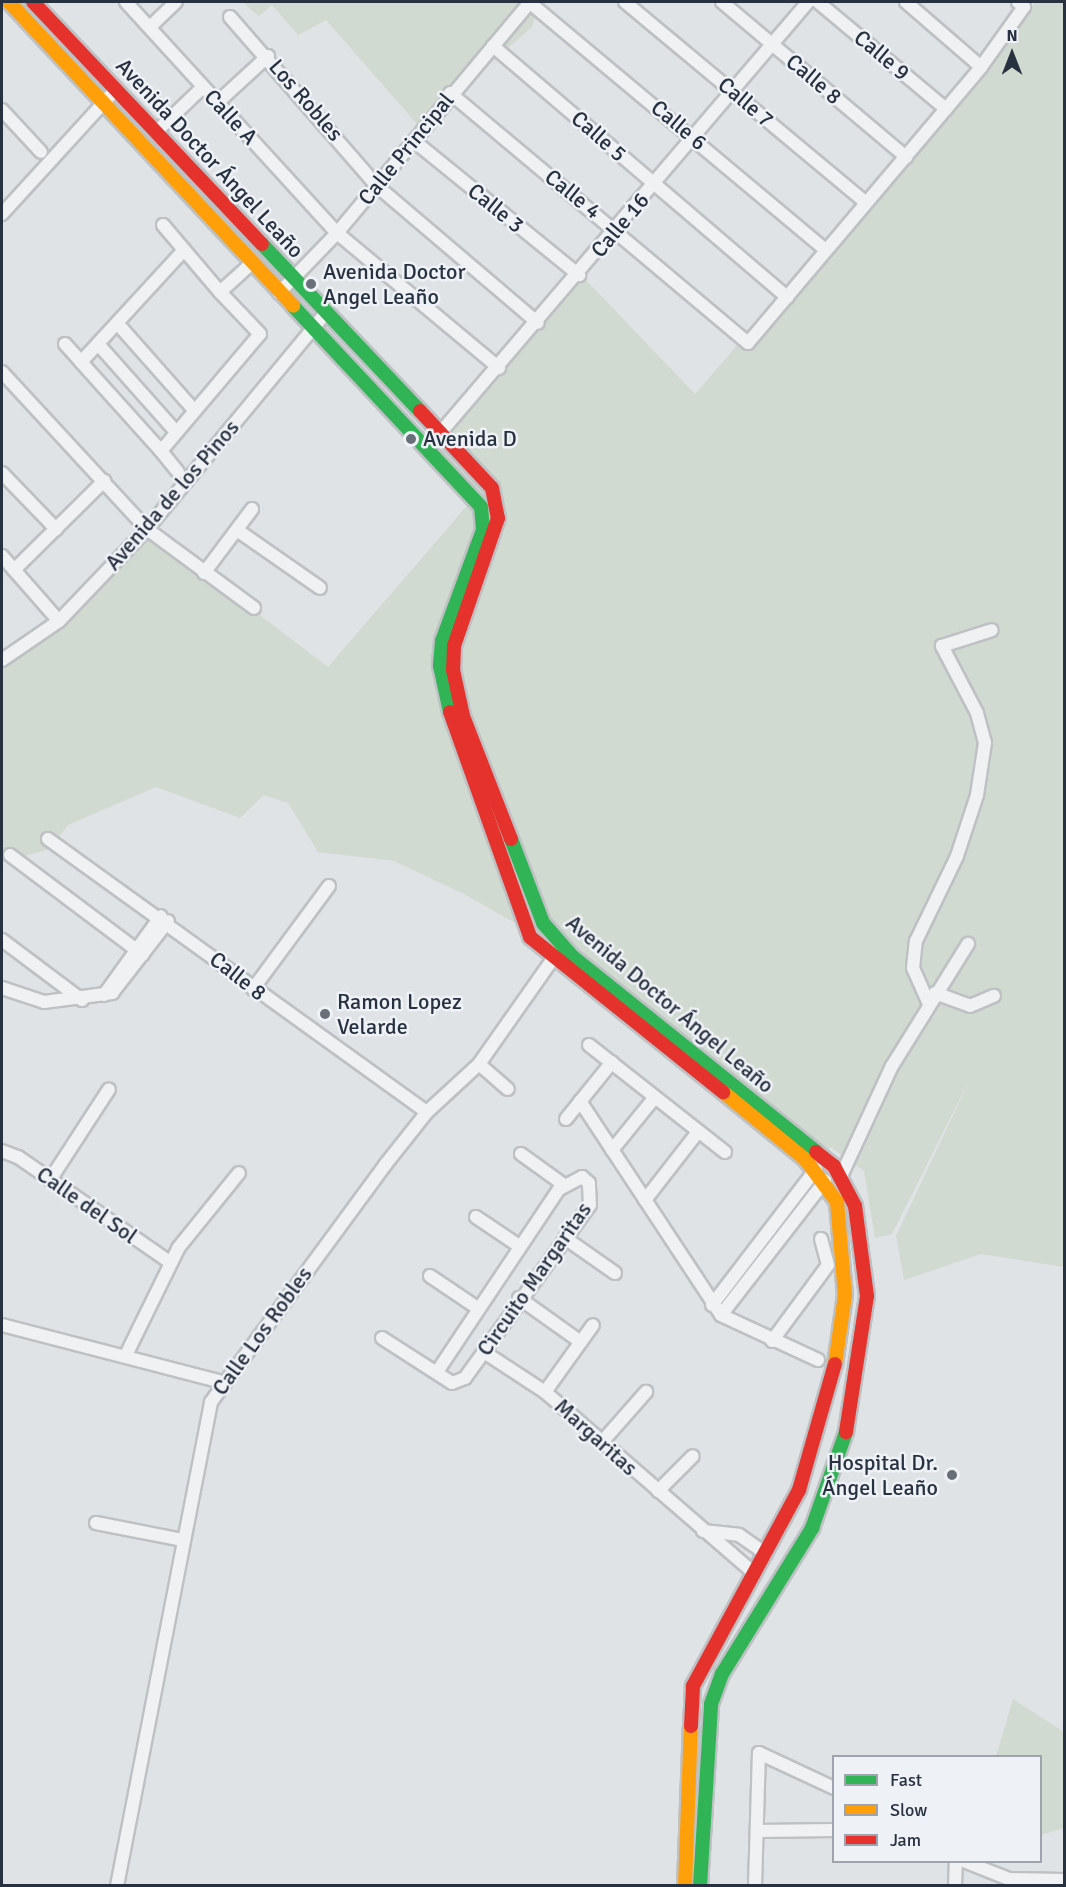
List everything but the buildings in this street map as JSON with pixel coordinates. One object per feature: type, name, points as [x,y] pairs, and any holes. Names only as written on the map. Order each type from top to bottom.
[{"type":"street","name":"Avenida Doctor Ángel Leaño","points":[[9,2],[279,293],[429,446],[479,503],[484,520],[442,641],[444,692],[527,932],[552,960],[816,1169],[825,1181],[843,1226],[841,1330],[818,1436],[766,1554],[693,1686],[685,1886]]},
{"type":"street","name":"Avenida Doctor Ángel Leaño","points":[[33,2],[476,471],[498,499],[498,518],[454,646],[453,670],[464,716],[543,923],[573,957],[842,1174]]},
{"type":"street","name":"Calle A","points":[[126,2],[337,233],[499,368]]},
{"type":"street","points":[[150,27],[177,2]]},
{"type":"street","name":"Calle Principal","points":[[279,293],[337,233],[414,141],[450,93],[529,2]]},
{"type":"street","name":"Calle 6","points":[[529,2],[826,250]]},
{"type":"street","name":"Calle 7","points":[[625,2],[866,203]]},
{"type":"street","name":"Calle 8","points":[[722,2],[906,157]]},
{"type":"street","name":"Calle 16","points":[[429,446],[579,275],[808,2]]},
{"type":"street","name":"Calle 9","points":[[818,2],[946,109]]},
{"type":"street","points":[[906,2],[981,67]]},
{"type":"street","points":[[787,297],[981,67],[1021,4]]},
{"type":"street","name":"Los Robles","points":[[230,17],[268,56],[377,186],[538,323]]},
{"type":"street","name":"Calle 5","points":[[493,46],[787,297]]},
{"type":"street","points":[[218,102],[268,56]]},
{"type":"street","points":[[156,132],[203,87]]},
{"type":"street","points":[[2,214],[116,89]]},
{"type":"street","name":"Calle 4","points":[[450,93],[748,343],[787,297]]},
{"type":"street","points":[[2,110],[41,152]]},
{"type":"street","name":"Calle 3","points":[[414,141],[579,275]]},
{"type":"street","points":[[161,451],[260,334],[220,292],[163,225]]},
{"type":"street","points":[[81,362],[184,250]]},
{"type":"street","points":[[220,292],[252,263]]},
{"type":"street","name":"Avenida de los Pinos","points":[[2,660],[59,621],[147,529],[312,327],[326,313]]},
{"type":"street","points":[[117,323],[194,410]]},
{"type":"street","points":[[65,344],[178,472]]},
{"type":"street","points":[[98,344],[176,432]]},
{"type":"street","points":[[2,372],[147,529],[254,609]]},
{"type":"street","points":[[464,485],[462,475],[476,471]]},
{"type":"street","points":[[2,473],[56,529]]},
{"type":"street","points":[[14,570],[104,481]]},
{"type":"street","points":[[204,573],[252,509]]},
{"type":"street","points":[[237,530],[320,588]]},
{"type":"street","points":[[2,556],[59,621]]},
{"type":"street","points":[[992,630],[942,646],[976,713],[985,743],[976,795],[957,856],[916,941],[913,968],[932,999],[970,1006],[994,996]]},
{"type":"street","name":"Calle 8","points":[[48,839],[164,919],[253,989],[427,1112]]},
{"type":"street","points":[[10,855],[139,952]]},
{"type":"street","points":[[253,989],[329,886]]},
{"type":"street","points":[[2,988],[44,1002],[82,1000],[104,995],[164,919]]},
{"type":"street","points":[[2,940],[82,1000]]},
{"type":"street","points":[[700,1886],[711,1704],[722,1674],[812,1528],[841,1455],[855,1395],[866,1265],[861,1225],[842,1174],[875,1097],[932,999],[968,944]]},
{"type":"street","name":"Calle Los Robles","points":[[117,1886],[203,1429],[222,1382],[427,1112],[479,1064],[552,960]]},
{"type":"street","points":[[589,1045],[725,1152]]},
{"type":"street","points":[[566,1119],[612,1062]]},
{"type":"street","points":[[479,1064],[508,1089]]},
{"type":"street","points":[[50,1180],[110,1089]]},
{"type":"street","points":[[612,1150],[655,1097]]},
{"type":"street","points":[[580,1101],[712,1305],[721,1315],[772,1341],[818,1360]]},
{"type":"street","points":[[645,1200],[698,1132]]},
{"type":"street","name":"Calle del Sol","points":[[2,1151],[50,1180],[171,1263]]},
{"type":"street","points":[[521,1154],[564,1185]]},
{"type":"street","points":[[712,1305],[816,1169]]},
{"type":"street","points":[[126,1355],[171,1263],[239,1173]]},
{"type":"street","name":"Circuito Margaritas","points":[[382,1338],[452,1383],[465,1378],[519,1298],[565,1238],[592,1196],[582,1177],[564,1185],[476,1307],[437,1372]]},
{"type":"street","points":[[721,1315],[825,1181]]},
{"type":"street","points":[[790,1204],[800,1213]]},
{"type":"street","points":[[476,1217],[519,1246]]},
{"type":"street","points":[[565,1238],[615,1274]]},
{"type":"street","points":[[772,1341],[828,1265],[821,1239]]},
{"type":"street","points":[[430,1276],[476,1307]]},
{"type":"street","points":[[519,1298],[581,1342]]},
{"type":"street","points":[[2,1325],[126,1355],[222,1382]]},
{"type":"street","points":[[545,1392],[593,1325]]},
{"type":"street","name":"Margaritas","points":[[484,1352],[545,1392],[754,1573]]},
{"type":"street","points":[[602,1442],[646,1392]]},
{"type":"street","points":[[658,1491],[693,1456]]},
{"type":"street","points":[[96,1523],[183,1540]]},
{"type":"street","points":[[703,1530],[739,1535],[766,1554]]},
{"type":"street","points":[[754,1886],[759,1753],[832,1787]]},
{"type":"street","points":[[757,1831],[832,1830]]},
{"type":"street","points":[[955,1886],[956,1863]]},
{"type":"street","points":[[969,1863],[1009,1879],[1035,1884],[1065,1880]]},
{"type":"shaded area","points":[[242,2],[540,2],[532,27],[454,95],[424,132],[326,20],[298,35],[272,5],[259,16]]},
{"type":"shaded area","points":[[1035,2],[1064,2],[1064,1267],[981,1254],[904,1280],[896,1236],[971,1077],[892,1234],[875,1238],[864,1171],[830,1147],[827,1151],[566,952],[464,894],[394,861],[318,852],[288,803],[264,795],[240,818],[156,787],[68,825],[50,849],[2,862],[2,660],[59,621],[147,529],[328,667],[470,502],[428,448],[584,278],[695,394]]},
{"type":"shaded area","points":[[1013,1699],[1064,1732],[1064,1828],[1042,1835],[1042,1755],[996,1755]]},
{"type":"traffic: fast","points":[[262,244],[420,411]]},
{"type":"traffic: fast","points":[[293,306],[481,507],[483,530],[442,641],[440,666],[450,712]]},
{"type":"traffic: fast","points":[[511,839],[543,923],[573,957],[816,1152]]},
{"type":"traffic: fast","points":[[700,1886],[711,1704],[722,1674],[812,1528],[846,1432]]},
{"type":"traffic: slow","points":[[9,2],[293,306]]},
{"type":"traffic: slow","points":[[723,1092],[805,1159],[837,1202],[845,1295],[835,1364]]},
{"type":"traffic: slow","points":[[685,1886],[691,1726]]},
{"type":"traffic: jam","points":[[33,2],[262,244]]},
{"type":"traffic: jam","points":[[420,411],[492,488],[498,518],[454,646],[453,670],[463,716],[511,839]]},
{"type":"traffic: jam","points":[[450,712],[530,937],[723,1092]]},
{"type":"traffic: jam","points":[[816,1152],[834,1166],[855,1206],[867,1296],[846,1432]]},
{"type":"traffic: jam","points":[[691,1726],[693,1686],[799,1490],[835,1364]]},
{"type":"place","name":"Avenida Doctor Angel Leaño","points":[[311,284]]},
{"type":"place","name":"Avenida D","points":[[411,439]]},
{"type":"place","name":"Ramon Lopez Velarde","points":[[325,1014]]},
{"type":"place","name":"Hospital Dr. Ángel Leaño","points":[[952,1475]]}]
